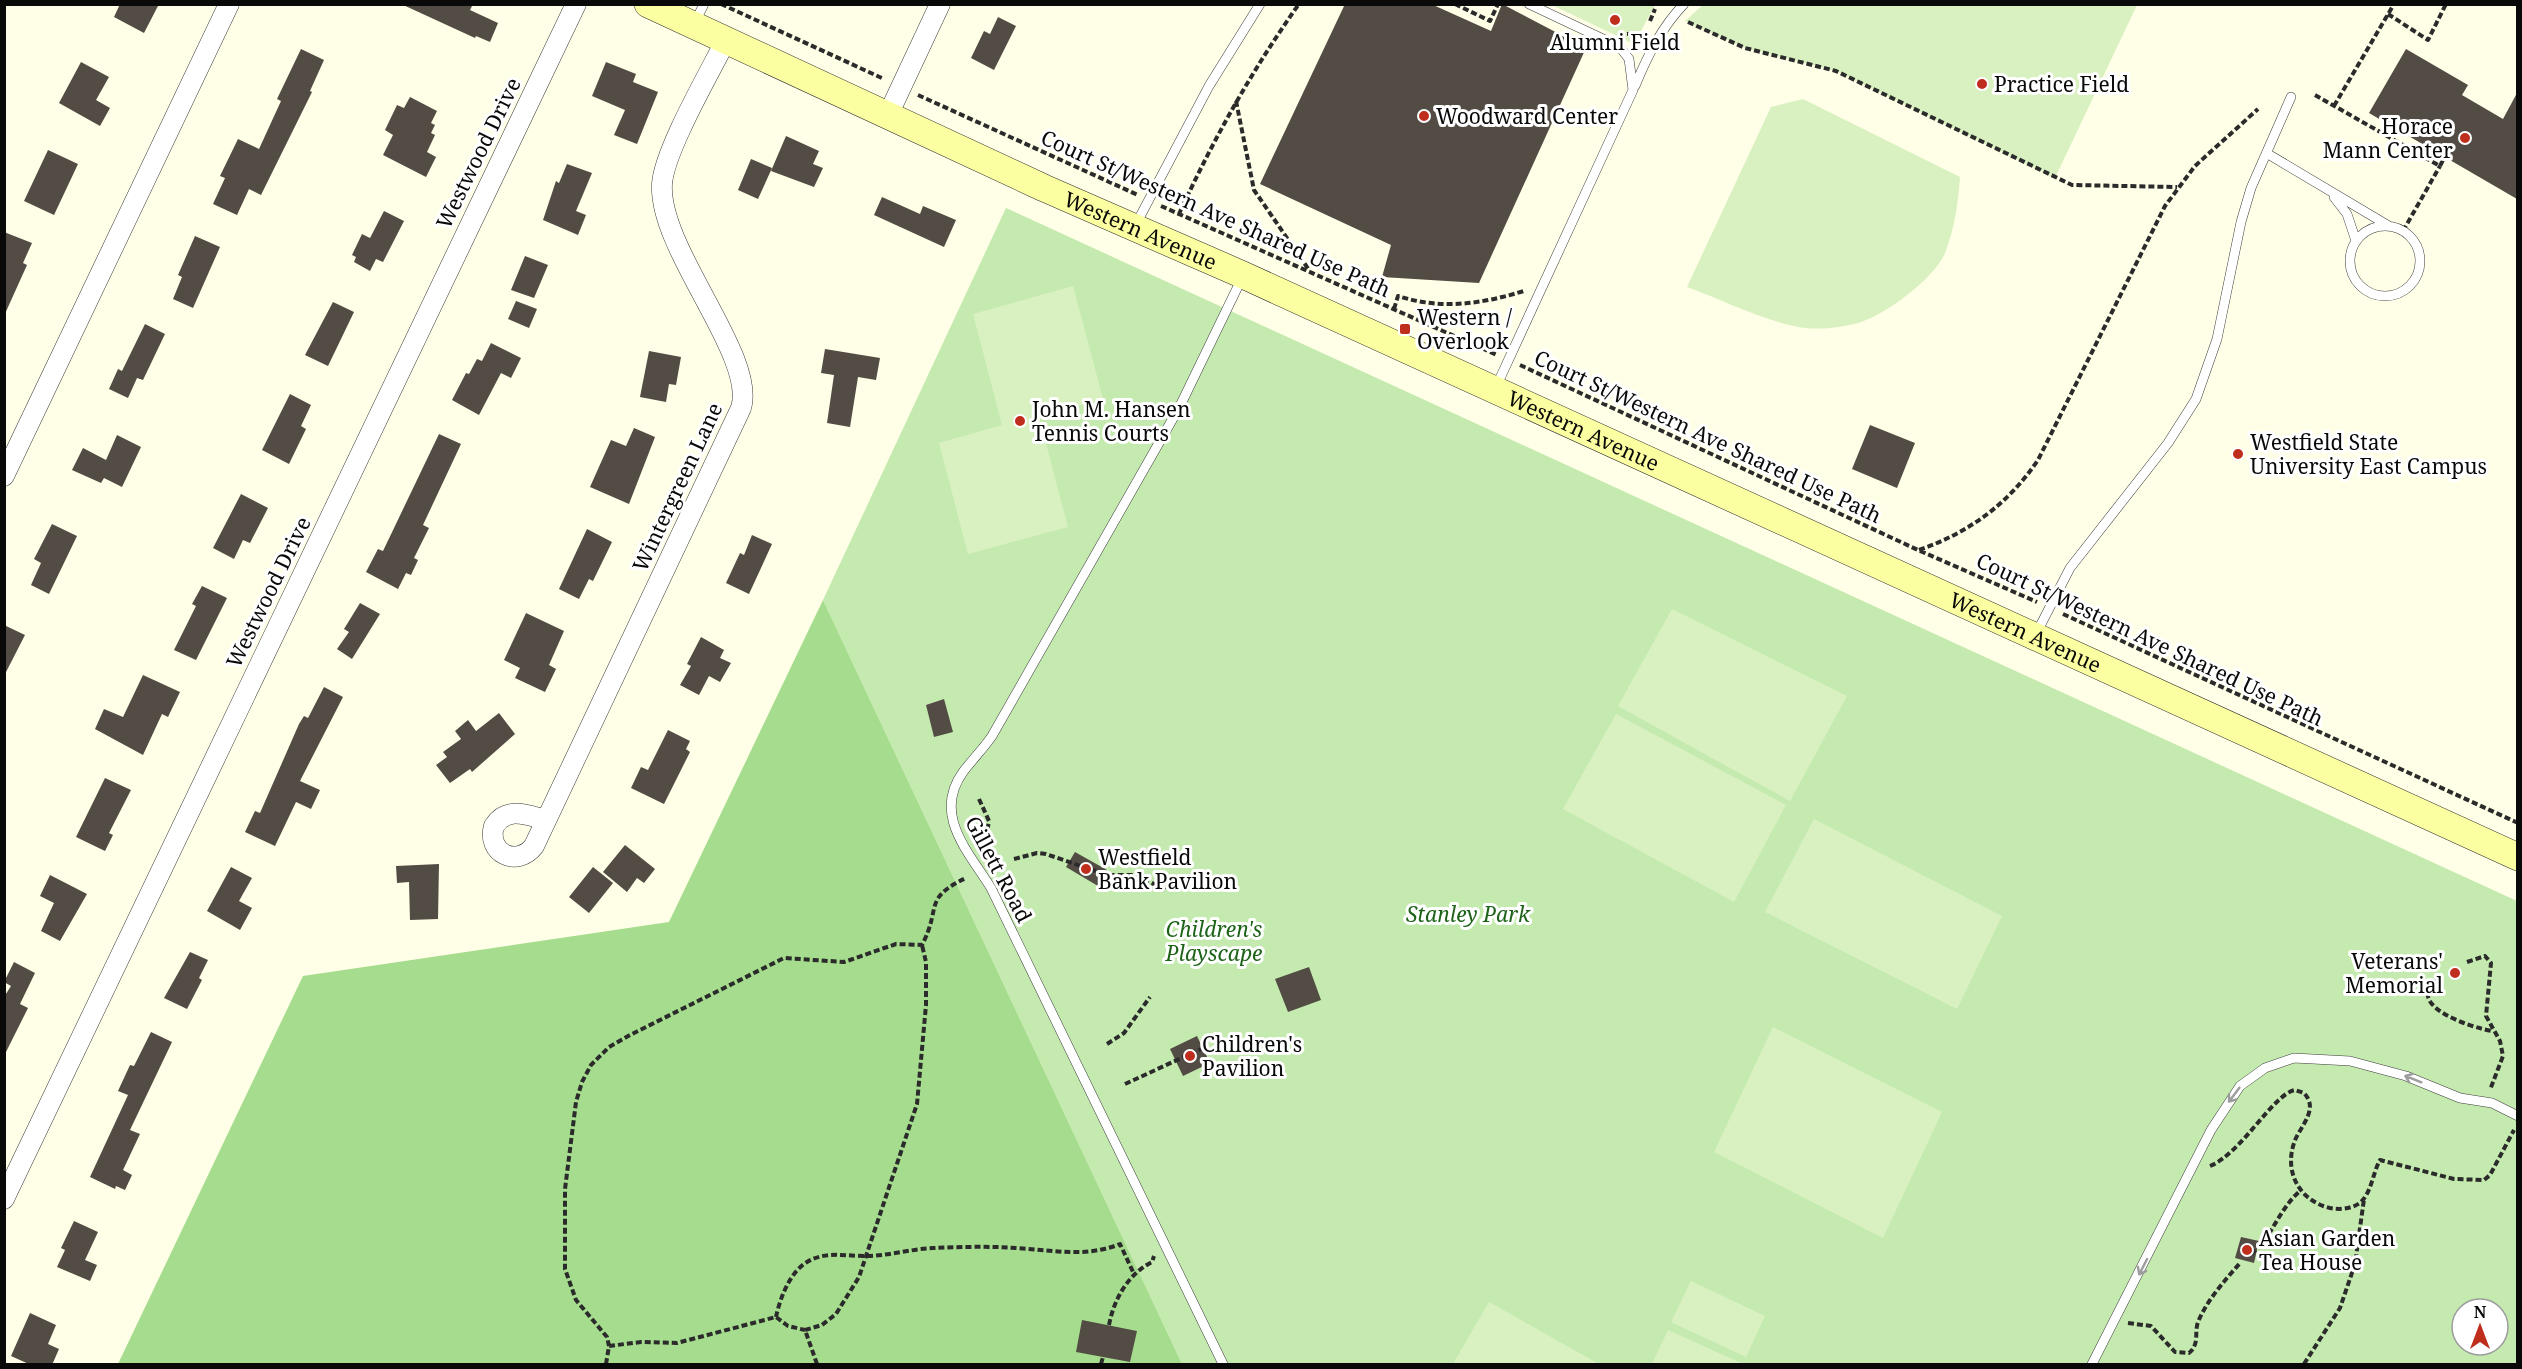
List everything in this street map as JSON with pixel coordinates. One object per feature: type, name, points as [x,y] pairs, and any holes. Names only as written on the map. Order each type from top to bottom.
[{"type":"main road","name":"Western Avenue","points":[[648,4],[699,14],[727,38],[1044,188],[1243,275],[2517,857]]},
{"type":"street","points":[[4,476],[229,4]]},
{"type":"street","name":"Westwood Drive","points":[[4,1199],[576,4]]},
{"type":"street","points":[[888,115],[940,4]]},
{"type":"street","name":"Wintergreen Lane","points":[[546,820],[744,398],[738,368],[668,222],[662,194],[663,175],[673,149],[727,38]]},
{"type":"lane","points":[[1135,226],[1209,86],[1260,4]]},
{"type":"lane","points":[[1529,4],[1620,47],[1629,59],[1633,90]]},
{"type":"lane","points":[[1495,390],[1649,53],[1663,29],[1684,4]]},
{"type":"lane","points":[[2036,636],[2048,607],[2070,568],[2168,443],[2196,399],[2217,339],[2241,222],[2251,188],[2268,154],[2291,96]]},
{"type":"lane","points":[[2268,154],[2389,226],[2403,231],[2415,243],[2420,263],[2412,283],[2394,295],[2372,294],[2354,279],[2349,257],[2356,241],[2368,229],[2389,226]]},
{"type":"lane","points":[[2324,187],[2347,214],[2356,241]]},
{"type":"lane","name":"Gillett Road","points":[[1223,1365],[991,888],[969,858],[960,840],[952,818],[951,802],[958,781],[992,736],[1180,406],[1243,275]]},
{"type":"lane","points":[[2092,1365],[2216,1122],[2240,1086],[2265,1068],[2294,1058],[2329,1058],[2376,1067],[2468,1100],[2492,1103],[2517,1116]]},
{"type":"path","name":"Court St/Western Ave Shared Use Path","points":[[721,4],[1148,200],[1509,360],[1918,550],[2048,607],[2517,823]]},
{"type":"path","points":[[1179,214],[1257,64],[1299,4]]},
{"type":"path","points":[[1455,4],[1490,21],[1498,4]]},
{"type":"path","points":[[2334,106],[2394,4]]},
{"type":"path","points":[[2388,14],[2428,39],[2446,4]]},
{"type":"path","points":[[1619,30],[1634,35],[1645,32],[1655,9]]},
{"type":"path","points":[[1685,21],[1745,48],[1836,71],[2072,185],[2177,187]]},
{"type":"path","points":[[2315,95],[2440,166]]},
{"type":"path","points":[[1236,101],[1254,190],[1311,272]]},
{"type":"path","points":[[1918,550],[1998,508],[2024,481],[2038,460],[2153,225],[2177,187],[2209,153],[2258,110]]},
{"type":"path","points":[[2403,231],[2445,156]]},
{"type":"path","points":[[1394,309],[1398,296],[1423,304],[1465,305],[1528,290]]},
{"type":"path","points":[[979,799],[989,821],[984,849]]},
{"type":"path","points":[[1014,859],[1037,853],[1046,854],[1107,875],[1137,875],[1165,890]]},
{"type":"path","points":[[776,1317],[788,1326],[805,1330],[822,1325],[836,1314],[859,1278],[917,1104],[926,1005],[926,962],[922,945],[930,929],[936,898],[944,889],[966,878]]},
{"type":"path","points":[[606,1365],[609,1346],[603,1330],[576,1299],[565,1269],[565,1189],[575,1113],[582,1082],[591,1065],[609,1047],[619,1041],[784,957],[844,962],[896,944],[922,945]]},
{"type":"path","points":[[2467,962],[2485,956],[2491,963],[2485,1011],[2503,1047],[2503,1061],[2498,1071]]},
{"type":"path","points":[[2438,978],[2432,984],[2429,992],[2430,1000],[2439,1012],[2475,1029],[2493,1031]]},
{"type":"path","points":[[1107,1044],[1124,1033],[1150,997]]},
{"type":"path","points":[[1125,1084],[1202,1049]]},
{"type":"path","points":[[2193,1164],[2205,1167],[2217,1163],[2232,1152],[2286,1093],[2300,1090],[2308,1096],[2310,1106],[2308,1119],[2292,1149],[2293,1172],[2300,1191],[2310,1200],[2340,1209],[2355,1206],[2365,1196]]},
{"type":"path","points":[[2304,1365],[2340,1308],[2355,1264],[2365,1196],[2380,1160],[2454,1179],[2484,1180],[2490,1175],[2517,1124]]},
{"type":"path","points":[[2251,1254],[2261,1244],[2285,1204],[2300,1191]]},
{"type":"path","points":[[1109,1325],[1116,1301],[1134,1274],[1152,1262],[1158,1235]]},
{"type":"path","points":[[776,1317],[779,1303],[799,1268],[808,1261],[838,1254],[866,1257],[931,1248],[1014,1247],[1084,1253],[1120,1244],[1134,1274]]},
{"type":"path","points":[[2115,1320],[2151,1326],[2175,1352],[2183,1355],[2189,1353],[2196,1345],[2199,1319],[2224,1281],[2241,1262]]},
{"type":"path","points":[[609,1346],[641,1342],[677,1343],[776,1317]]},
{"type":"path","points":[[805,1330],[817,1365]]},
{"type":"path","points":[[1101,1365],[1103,1357]]},
{"type":"green space","name":"Practice Field","points":[[1704,4],[2137,5],[2055,178],[1836,71],[1745,48],[1685,21]]},
{"type":"green space","name":"Alumni Field","points":[[1552,5],[1655,5],[1634,44]]},
{"type":"green space","points":[[1803,99],[1960,177],[1954,225],[1945,253],[1931,274],[1908,295],[1881,313],[1850,325],[1818,329],[1780,323],[1687,287],[1771,107]]},
{"type":"green space","name":"Stanley Park","points":[[1006,208],[2517,901],[2517,1364],[1182,1364],[823,600]]},
{"type":"green space","name":"John M. Hansen Tennis Courts","points":[[1073,286],[1103,399],[1039,417],[1068,527],[968,554],[939,443],[1002,425],[973,314]]},
{"type":"green space","points":[[823,600],[1182,1364],[118,1364],[303,976],[669,922]]},
{"type":"green space","points":[[1672,609],[1847,696],[1790,801],[1618,706]]},
{"type":"green space","points":[[1616,714],[1786,805],[1734,902],[1563,809]]},
{"type":"green space","points":[[1814,819],[2002,916],[1957,1009],[1765,912]]},
{"type":"green space","points":[[1773,1027],[1942,1112],[1883,1238],[1714,1152]]},
{"type":"green space","points":[[1691,1281],[1765,1316],[1746,1357],[1671,1322]]},
{"type":"green space","points":[[1489,1302],[1599,1364],[1453,1364]]},
{"type":"green space","points":[[1668,1330],[1743,1364],[1652,1364]]},
{"type":"building","points":[[120,4],[159,4],[144,33],[114,17]]},
{"type":"building","points":[[401,4],[473,4],[470,10],[498,23],[490,42],[476,36],[475,38]]},
{"type":"building","name":"Woodward Center","points":[[1345,4],[1431,4],[1491,31],[1502,4],[1586,48],[1479,283],[1382,277],[1391,245],[1260,184]]},
{"type":"building","points":[[998,17],[1016,26],[994,70],[971,58],[984,31],[990,34]]},
{"type":"building","points":[[301,49],[324,60],[310,91],[312,92],[261,195],[249,189],[237,215],[213,204],[225,178],[220,176],[238,139],[259,149],[281,101],[277,99]]},
{"type":"building","name":"Horace Mann Center","points":[[2406,49],[2468,85],[2462,95],[2503,119],[2517,93],[2517,199],[2369,113]]},
{"type":"building","points":[[81,62],[109,77],[96,100],[110,108],[100,126],[59,103]]},
{"type":"building","points":[[606,62],[636,74],[633,82],[658,92],[637,144],[614,135],[625,110],[592,96]]},
{"type":"building","points":[[410,97],[437,111],[431,123],[435,125],[431,133],[435,135],[427,152],[436,157],[426,177],[383,155],[393,135],[385,130],[397,105],[404,108]]},
{"type":"building","points":[[786,136],[819,151],[813,164],[823,168],[814,187],[771,171]]},
{"type":"building","points":[[48,150],[78,164],[54,215],[24,201]]},
{"type":"building","points":[[751,159],[772,168],[758,199],[738,190]]},
{"type":"building","points":[[567,164],[592,173],[576,211],[586,215],[578,235],[543,220],[556,181],[559,183]]},
{"type":"building","points":[[882,197],[920,214],[923,206],[956,220],[944,247],[874,215]]},
{"type":"building","points":[[384,211],[404,221],[383,262],[376,259],[370,271],[354,262],[356,257],[352,255],[362,234],[370,238]]},
{"type":"building","points":[[4,232],[32,243],[23,263],[27,265],[4,316]]},
{"type":"building","points":[[195,236],[220,247],[193,308],[173,299],[182,277],[178,275]]},
{"type":"building","points":[[525,256],[548,265],[534,298],[511,290]]},
{"type":"building","points":[[516,301],[537,309],[529,328],[508,319]]},
{"type":"building","points":[[333,302],[354,312],[328,366],[305,355]]},
{"type":"building","points":[[145,324],[165,334],[143,380],[137,378],[128,398],[109,389],[118,369],[122,371]]},
{"type":"building","points":[[491,343],[521,358],[511,378],[501,373],[479,415],[452,400],[466,373],[469,374],[477,359],[482,361]]},
{"type":"building","points":[[825,349],[880,358],[876,380],[858,377],[850,427],[827,423],[834,375],[821,373]]},
{"type":"building","points":[[649,351],[681,357],[676,385],[669,384],[666,402],[640,397]]},
{"type":"building","points":[[290,394],[311,405],[301,426],[306,429],[289,464],[262,450]]},
{"type":"building","points":[[1870,425],[1915,443],[1897,488],[1852,469]]},
{"type":"building","points":[[634,428],[655,437],[629,504],[590,487],[611,440],[626,446]]},
{"type":"building","points":[[439,434],[461,444],[423,525],[429,528],[414,558],[418,560],[411,575],[406,573],[398,589],[366,572],[378,549],[383,551]]},
{"type":"building","points":[[117,435],[141,447],[122,487],[104,478],[101,483],[72,470],[83,448],[106,460]]},
{"type":"building","points":[[241,494],[268,508],[250,543],[243,540],[234,559],[213,548]]},
{"type":"building","points":[[52,524],[77,536],[49,594],[31,585],[41,563],[34,559]]},
{"type":"building","points":[[587,529],[612,542],[593,581],[589,579],[579,599],[559,589]]},
{"type":"building","points":[[752,535],[772,544],[749,594],[726,583],[740,553],[744,555]]},
{"type":"building","points":[[202,586],[227,598],[196,660],[174,650],[196,606],[192,604]]},
{"type":"building","points":[[360,603],[380,614],[352,659],[337,649],[349,632],[344,629]]},
{"type":"building","points":[[526,613],[564,631],[549,665],[556,669],[545,692],[515,678],[520,668],[504,660]]},
{"type":"building","points":[[4,625],[25,635],[4,676]]},
{"type":"building","points":[[701,637],[724,650],[720,658],[731,663],[720,682],[709,676],[699,695],[680,685],[691,666],[687,664]]},
{"type":"building","points":[[143,675],[180,692],[168,717],[162,714],[143,755],[95,729],[104,709],[123,717]]},
{"type":"building","points":[[324,687],[343,697],[300,781],[320,790],[311,809],[296,802],[275,846],[245,832],[255,811],[260,813],[299,724],[304,716],[308,718]]},
{"type":"building","points":[[944,699],[953,732],[934,737],[926,705]]},
{"type":"building","points":[[499,713],[515,734],[472,772],[470,769],[450,783],[436,765],[447,757],[443,752],[461,739],[455,731],[468,720],[476,731]]},
{"type":"building","points":[[668,730],[690,741],[686,749],[690,752],[664,804],[631,788],[641,767],[648,770]]},
{"type":"building","points":[[105,778],[131,790],[109,833],[113,835],[105,851],[76,837]]},
{"type":"building","points":[[625,845],[655,869],[644,883],[637,878],[627,892],[603,872]]},
{"type":"building","name":"Westfield Bank Pavilion","points":[[1075,852],[1107,870],[1098,886],[1066,867]]},
{"type":"building","points":[[439,864],[438,919],[410,920],[409,882],[397,883],[396,866]]},
{"type":"building","points":[[231,867],[252,878],[239,901],[252,908],[240,930],[207,911]]},
{"type":"building","points":[[593,867],[613,883],[589,913],[569,897]]},
{"type":"building","points":[[50,875],[87,894],[60,941],[41,931],[54,903],[40,896]]},
{"type":"building","points":[[190,952],[208,960],[199,978],[202,980],[187,1009],[164,998]]},
{"type":"building","points":[[14,962],[35,973],[20,1004],[28,1008],[4,1056],[4,997],[11,986],[4,982]]},
{"type":"building","points":[[1309,967],[1321,1000],[1288,1012],[1275,979]]},
{"type":"building","points":[[151,1032],[172,1042],[130,1130],[140,1134],[123,1170],[132,1175],[125,1190],[116,1186],[115,1189],[90,1177],[128,1095],[118,1091],[130,1065],[134,1066]]},
{"type":"building","name":"Children's Pavilion","points":[[1197,1036],[1210,1063],[1183,1076],[1170,1049]]},
{"type":"building","points":[[74,1221],[98,1232],[85,1260],[97,1265],[90,1281],[57,1267],[65,1250],[61,1248]]},
{"type":"building","name":"Asian Garden Tea House","points":[[2241,1237],[2259,1241],[2254,1263],[2235,1258]]},
{"type":"building","points":[[30,1313],[56,1325],[48,1344],[59,1349],[52,1365],[31,1365],[11,1356]]},
{"type":"building","points":[[1082,1320],[1137,1331],[1130,1362],[1076,1352]]},
{"type":"place","name":"Alumni Field","points":[[1615,20]]},
{"type":"place","name":"Practice Field","points":[[1982,84]]},
{"type":"place","name":"Woodward Center","points":[[1424,116]]},
{"type":"place","name":"Horace Mann Center","points":[[2465,138]]},
{"type":"place","name":"Western / Overlook","points":[[1405,329]]},
{"type":"place","name":"John M. Hansen Tennis Courts","points":[[1020,421]]},
{"type":"place","name":"Westfield State University East Campus","points":[[2238,454]]},
{"type":"place","name":"Westfield Bank Pavilion","points":[[1086,869]]},
{"type":"place","name":"Veterans' Memorial","points":[[2455,973]]},
{"type":"place","name":"Children's Pavilion","points":[[1190,1056]]},
{"type":"place","name":"Asian Garden Tea House","points":[[2247,1250]]},
{"type":"park label","name":"Children's Playscape","points":[[1214,941]]}]
